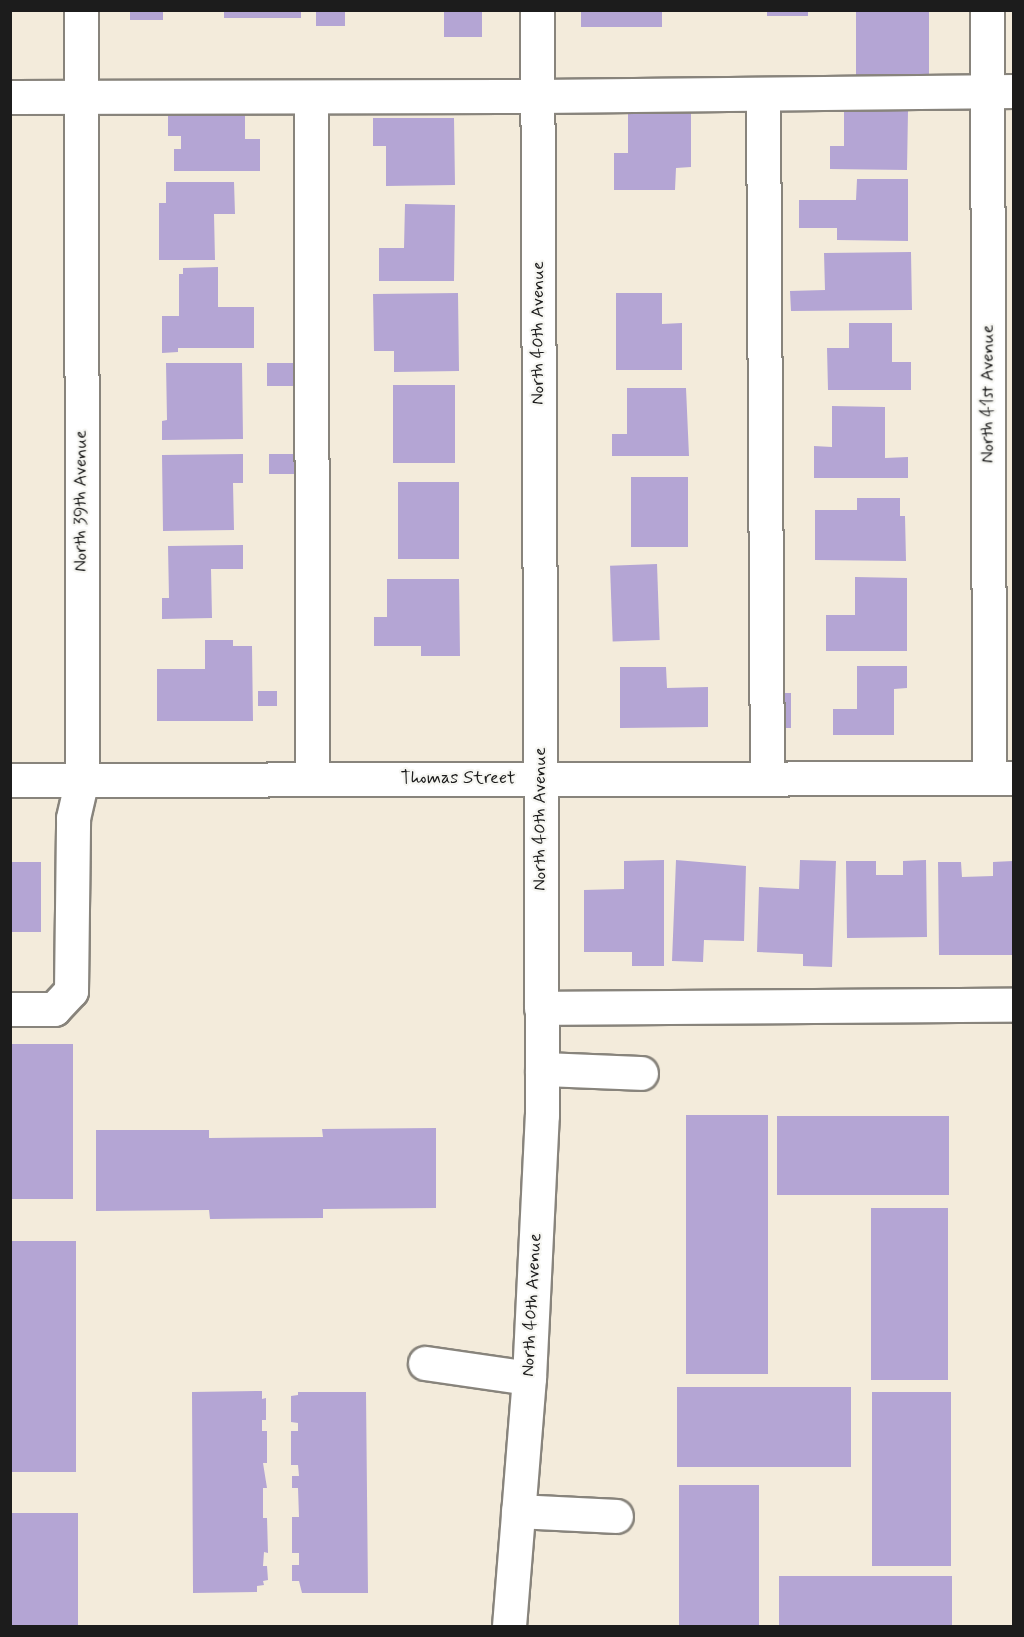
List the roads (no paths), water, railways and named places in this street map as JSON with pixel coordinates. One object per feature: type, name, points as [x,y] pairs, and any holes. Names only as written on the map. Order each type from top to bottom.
[{"type":"street","name":"North 39th Avenue","points":[[10,1009],[54,1009],[71,991],[73,818],[82,780],[81,10]]},
{"type":"street","name":"North 40th Avenue","points":[[509,1626],[529,1378],[542,1115],[537,10]]},
{"type":"street","name":"North 41st Avenue","points":[[987,10],[1001,91],[1001,778]]},
{"type":"street","points":[[10,97],[538,96],[1001,91]]},
{"type":"street","points":[[764,94],[766,778]]},
{"type":"street","points":[[311,97],[312,779]]},
{"type":"street","name":"Thomas Street","points":[[10,780],[1001,778]]},
{"type":"street","points":[[541,1008],[1014,1005]]},
{"type":"street","points":[[542,1070],[641,1073]]},
{"type":"street","points":[[425,1363],[529,1378]]},
{"type":"street","points":[[518,1510],[616,1516]]}]
